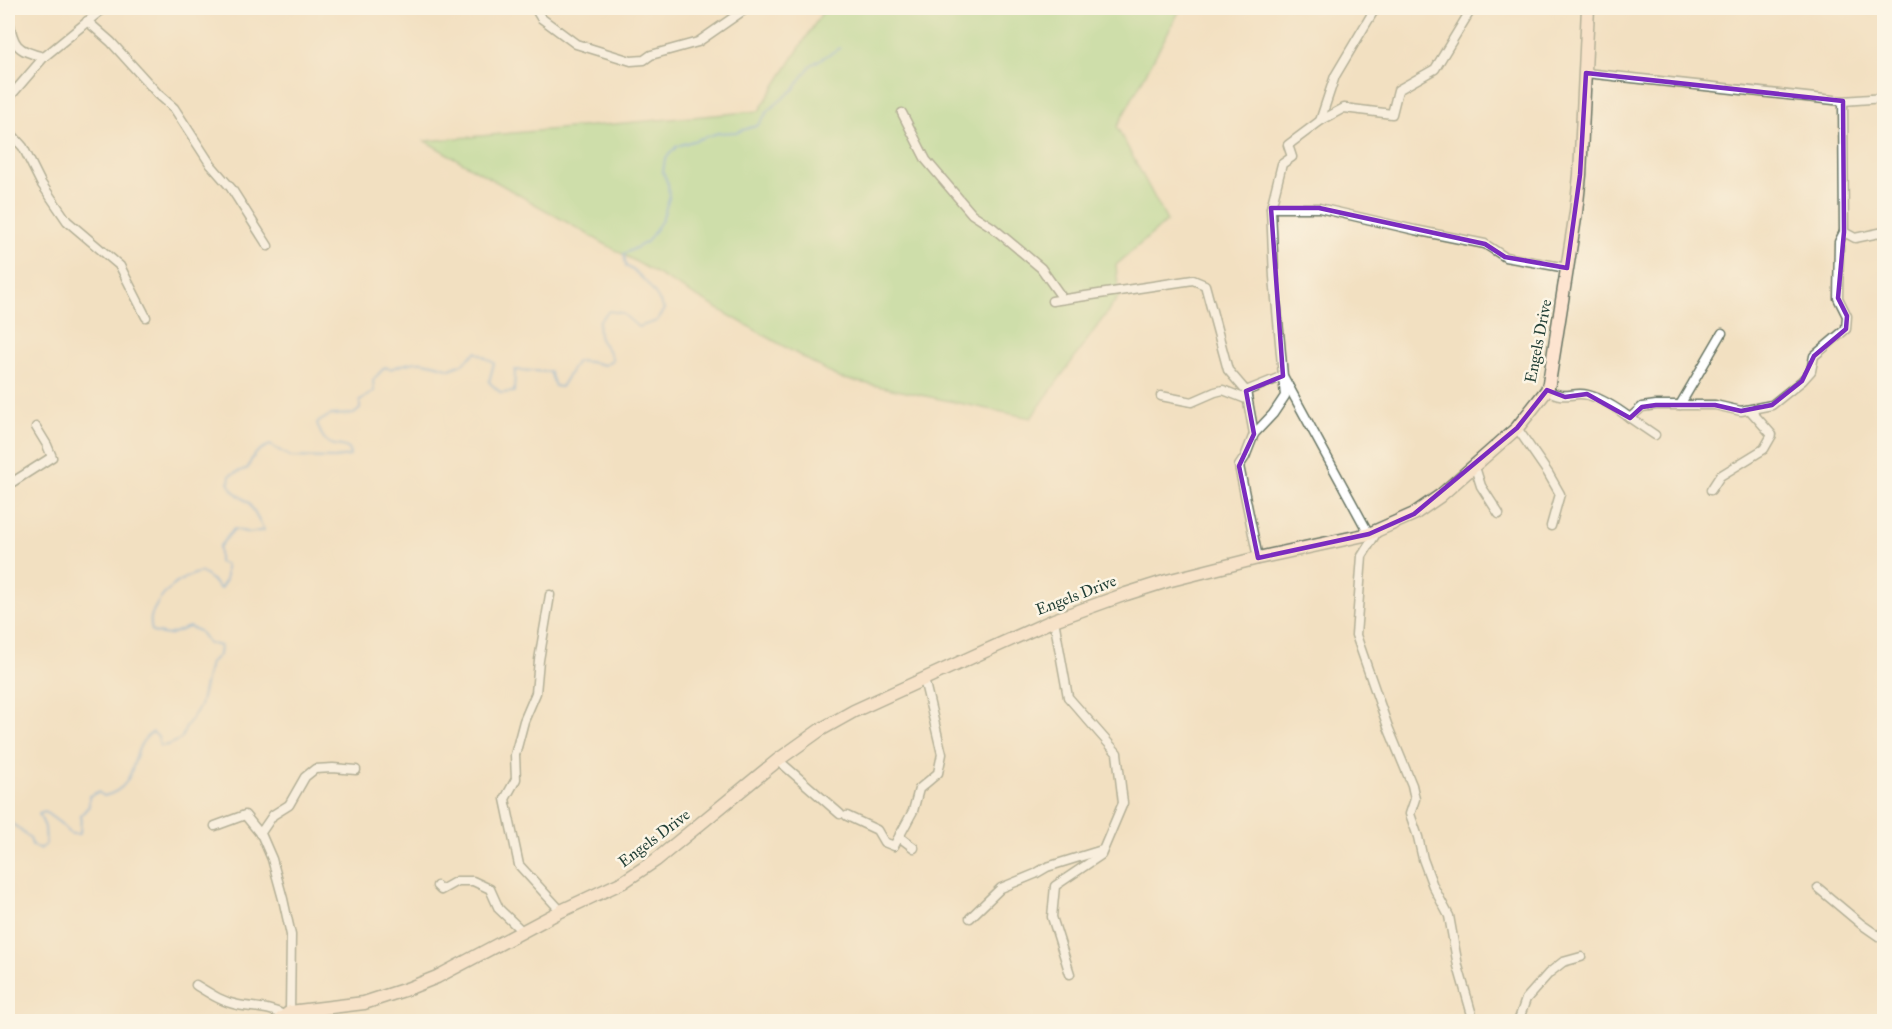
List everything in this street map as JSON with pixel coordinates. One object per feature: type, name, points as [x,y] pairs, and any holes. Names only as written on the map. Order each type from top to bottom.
[{"type":"street","points":[[8,99],[44,57],[104,8]]},
{"type":"street","points":[[535,8],[541,18],[576,44],[631,61],[644,60],[651,55],[698,42],[747,8]]},
{"type":"street","points":[[1320,121],[1335,76],[1373,12],[1380,8]]},
{"type":"street","points":[[1258,558],[1239,466],[1245,458],[1254,434],[1273,414],[1285,396],[1274,277],[1271,208],[1282,164],[1292,157],[1288,145],[1320,121],[1344,108],[1392,114],[1398,90],[1435,69],[1472,8]]},
{"type":"street","name":"Engels Drive","points":[[284,1016],[364,1003],[407,989],[623,882],[656,860],[778,760],[820,730],[854,711],[1054,620],[1167,581],[1373,533],[1414,514],[1433,501],[1517,428],[1547,390],[1568,268],[1580,175],[1588,8]]},
{"type":"street","points":[[8,16],[12,39],[25,52],[44,57]]},
{"type":"street","points":[[87,21],[111,42],[158,94],[174,108],[212,165],[231,188],[268,246]]},
{"type":"street","points":[[1586,73],[1843,101],[1884,98]]},
{"type":"street","points":[[1630,418],[1642,407],[1715,405],[1741,411],[1772,405],[1802,381],[1811,371],[1814,356],[1846,329],[1847,316],[1838,298],[1839,242],[1844,232],[1843,101]]},
{"type":"street","points":[[902,113],[926,160],[972,214],[992,227],[1041,267],[1063,299]]},
{"type":"street","points":[[8,130],[23,147],[41,183],[67,221],[120,266],[146,317]]},
{"type":"street","points":[[1271,208],[1319,208],[1485,244],[1505,257],[1568,268]]},
{"type":"street","points":[[1844,232],[1854,238],[1884,232]]},
{"type":"street","points":[[1052,301],[1193,280],[1205,285],[1228,370],[1246,395],[1254,434]]},
{"type":"street","points":[[1680,405],[1722,333]]},
{"type":"street","points":[[1161,396],[1192,402],[1223,390],[1246,395],[1283,376]]},
{"type":"street","points":[[1283,376],[1373,533],[1362,556],[1356,635],[1388,727],[1412,785],[1415,798],[1410,814],[1433,886],[1449,916],[1458,966],[1474,1022]]},
{"type":"street","points":[[1547,390],[1565,397],[1587,394],[1616,408],[1655,435]]},
{"type":"street","points":[[1711,490],[1720,476],[1764,449],[1772,435],[1750,410]]},
{"type":"street","points":[[8,485],[52,457],[36,427]]},
{"type":"street","points":[[1517,428],[1560,494],[1551,526]]},
{"type":"street","points":[[1474,464],[1481,486],[1499,514]]},
{"type":"street","points":[[550,595],[536,693],[524,721],[515,756],[516,779],[505,799],[519,866],[561,911]]},
{"type":"street","points":[[1054,620],[1068,698],[1117,753],[1123,803],[1101,855],[1055,886],[1052,917],[1070,974]]},
{"type":"street","points":[[778,760],[844,815],[877,830],[884,842],[894,846],[912,811],[919,789],[938,773],[942,754],[924,679]]},
{"type":"street","points":[[261,834],[273,815],[289,805],[305,777],[315,769],[356,770]]},
{"type":"street","points":[[215,826],[245,815],[261,834],[272,859],[291,935],[284,1016]]},
{"type":"street","points":[[900,834],[902,839],[914,848]]},
{"type":"street","points":[[970,918],[1001,888],[1047,867],[1103,850]]},
{"type":"street","points":[[436,886],[441,890],[457,881],[473,881],[490,889],[499,909],[523,932]]},
{"type":"street","points":[[1818,888],[1884,940]]},
{"type":"street","points":[[1518,1022],[1526,999],[1549,973],[1563,962],[1581,957]]},
{"type":"street","points":[[196,985],[228,1002],[274,1009],[284,1016]]},
{"type":"highlighted area","points":[[1586,73],[1843,101],[1844,232],[1838,298],[1847,316],[1846,329],[1814,356],[1802,381],[1772,405],[1741,411],[1715,405],[1656,405],[1642,407],[1630,418],[1587,394],[1565,397],[1547,390],[1517,428],[1414,514],[1369,534],[1258,558],[1239,466],[1254,434],[1246,391],[1283,376],[1271,208],[1319,208],[1485,244],[1505,257],[1567,268],[1580,175]]},
{"type":"green space","points":[[825,8],[1181,8],[1117,127],[1167,221],[1116,265],[1119,296],[1031,418],[839,378],[425,141],[759,111]]},
{"type":"waterway","points":[[8,820],[30,838],[32,845],[40,849],[46,844],[45,827],[39,814],[45,812],[71,834],[80,834],[81,815],[89,806],[89,796],[98,792],[104,796],[116,791],[124,784],[130,776],[139,747],[145,739],[153,732],[158,737],[160,746],[181,739],[200,706],[210,663],[219,655],[220,646],[208,643],[199,631],[189,627],[168,635],[152,632],[151,617],[164,594],[193,574],[201,572],[220,589],[226,580],[226,565],[219,562],[219,547],[234,529],[250,533],[264,530],[249,503],[233,491],[229,484],[230,475],[248,468],[256,454],[270,445],[291,457],[350,456],[349,449],[325,440],[317,423],[330,415],[354,414],[360,409],[360,401],[374,391],[373,380],[385,367],[390,369],[420,362],[450,369],[462,364],[476,352],[494,363],[489,382],[501,393],[514,392],[515,370],[550,372],[555,386],[561,387],[577,361],[605,365],[613,360],[600,339],[599,321],[609,311],[622,313],[638,327],[657,321],[664,309],[648,284],[626,266],[624,254],[647,242],[662,220],[669,198],[668,184],[663,172],[665,159],[677,146],[718,133],[737,132],[758,125],[769,110],[794,89],[811,65],[840,48]]}]
